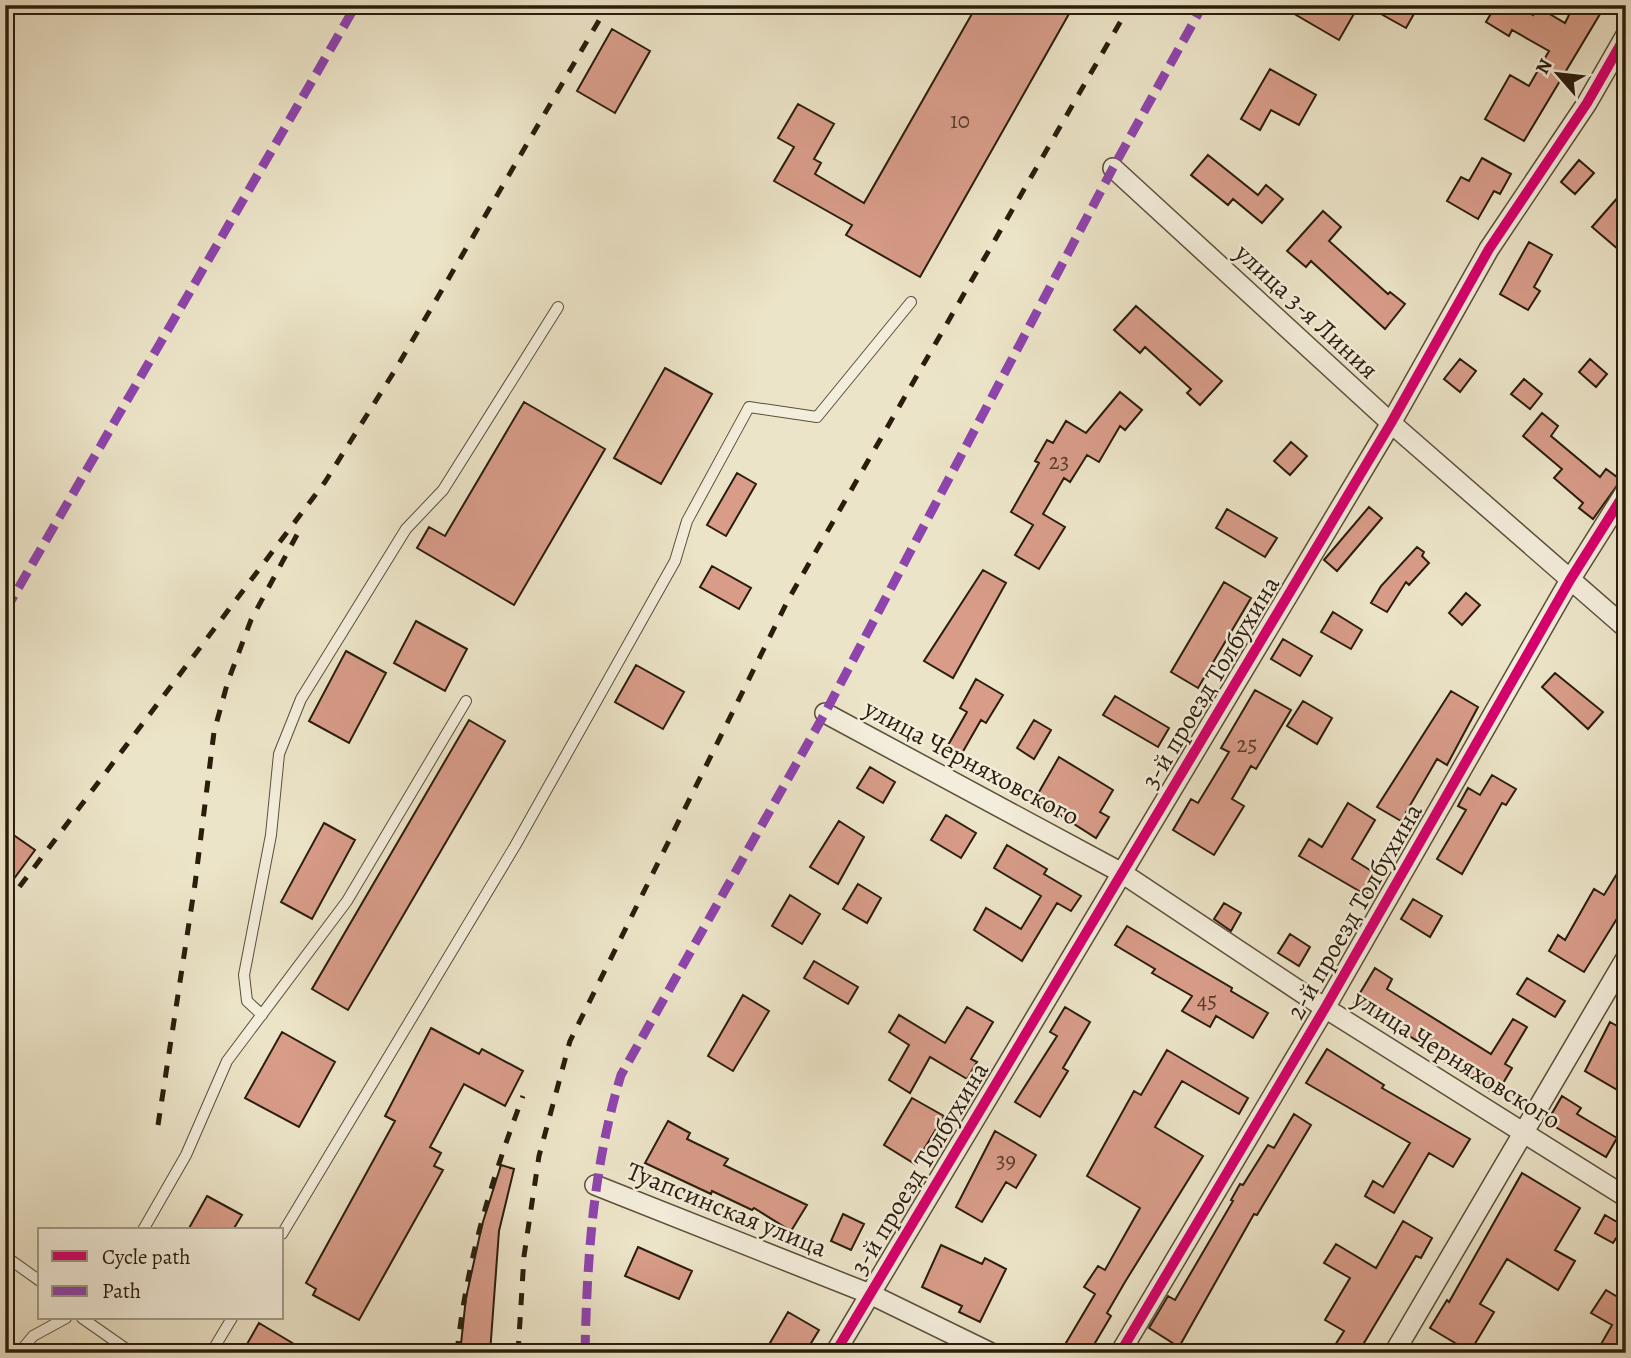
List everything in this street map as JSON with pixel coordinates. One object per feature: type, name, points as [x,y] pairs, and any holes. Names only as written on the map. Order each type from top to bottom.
[{"type":"street","name":"3-й проезд Толбухина","points":[[835,1353],[1391,423],[1489,249],[1587,103],[1626,35]]},
{"type":"street","name":"улица 3-я Линия","points":[[1113,168],[1391,423],[1626,628]]},
{"type":"street","name":"2-й проезд Толбухина","points":[[1120,1353],[1325,1008],[1570,580],[1626,491]]},
{"type":"street","name":"улица Черняховского","points":[[825,713],[1122,873],[1325,1008],[1626,1197]]},
{"type":"street","points":[[1394,1353],[1626,958]]},
{"type":"street","name":"Туапсинская улица","points":[[595,1185],[870,1294],[991,1353]]},
{"type":"lane","points":[[284,1231],[516,846],[675,561],[687,521],[749,407],[817,418],[911,302]]},
{"type":"lane","points":[[262,1015],[247,1001],[244,975],[271,835],[279,754],[301,699],[406,529],[443,490],[558,307]]},
{"type":"lane","points":[[144,1228],[186,1155],[227,1061],[347,901],[466,701]]},
{"type":"lane","points":[[5,1256],[38,1280]]},
{"type":"lane","points":[[19,1353],[33,1336],[62,1320]]},
{"type":"lane","points":[[85,1320],[132,1353]]},
{"type":"lane","points":[[211,1353],[231,1320]]},
{"type":"building","points":[[977,5],[1074,5],[920,277],[846,235],[852,225],[774,181],[794,147],[778,138],[798,104],[834,124],[814,159],[821,163],[815,174],[864,203]]},
{"type":"building","points":[[1279,5],[1359,5],[1339,40]]},
{"type":"building","points":[[1365,5],[1419,5],[1406,28]]},
{"type":"building","points":[[1496,5],[1517,5],[1533,15],[1538,7],[1565,23],[1574,5],[1584,5],[1600,14],[1524,141],[1485,119],[1510,75],[1529,86],[1549,51],[1512,30],[1509,36],[1486,22]]},
{"type":"building","points":[[612,29],[650,51],[615,113],[577,91]]},
{"type":"building","points":[[1270,69],[1316,95],[1299,125],[1271,110],[1260,130],[1241,119]]},
{"type":"building","points":[[1208,155],[1258,195],[1266,185],[1283,199],[1262,223],[1233,199],[1228,205],[1191,175]]},
{"type":"building","points":[[1482,158],[1511,174],[1500,194],[1494,191],[1478,219],[1447,201],[1461,177],[1469,181]]},
{"type":"building","points":[[1579,160],[1594,173],[1575,194],[1561,182]]},
{"type":"building","points":[[1626,188],[1626,256],[1592,227]]},
{"type":"building","points":[[1323,211],[1341,227],[1329,241],[1388,294],[1390,292],[1405,304],[1385,329],[1311,261],[1306,267],[1287,251]]},
{"type":"building","points":[[1529,242],[1552,255],[1534,287],[1540,291],[1528,310],[1500,294]]},
{"type":"building","points":[[1136,306],[1222,381],[1200,405],[1187,393],[1191,389],[1145,347],[1140,353],[1114,330]]},
{"type":"building","points":[[1460,359],[1476,371],[1460,392],[1444,379]]},
{"type":"building","points":[[1590,359],[1607,374],[1596,387],[1579,372]]},
{"type":"building","points":[[665,368],[712,394],[661,484],[614,458]]},
{"type":"building","points":[[1524,379],[1542,394],[1530,409],[1511,394]]},
{"type":"building","points":[[1120,392],[1142,410],[1125,430],[1120,426],[1099,462],[1087,455],[1070,482],[1064,478],[1043,514],[1065,527],[1039,569],[1015,555],[1033,525],[1011,512],[1039,463],[1035,461],[1047,440],[1053,443],[1066,421],[1086,433]]},
{"type":"building","points":[[524,402],[605,449],[514,605],[417,548],[429,527],[445,536]]},
{"type":"building","points":[[1542,413],[1558,426],[1551,436],[1600,477],[1606,469],[1621,480],[1593,519],[1579,508],[1583,503],[1554,478],[1562,469],[1523,436]]},
{"type":"building","points":[[1291,442],[1307,456],[1290,475],[1274,461]]},
{"type":"building","points":[[737,473],[756,484],[726,536],[707,525]]},
{"type":"building","points":[[1369,507],[1382,518],[1337,571],[1324,560]]},
{"type":"building","points":[[1227,509],[1277,538],[1265,557],[1216,528]]},
{"type":"building","points":[[1417,547],[1424,552],[1422,556],[1429,563],[1409,585],[1406,582],[1387,612],[1371,603],[1381,586]]},
{"type":"building","points":[[712,566],[751,588],[739,609],[700,587]]},
{"type":"building","points":[[983,570],[1006,583],[953,678],[924,661]]},
{"type":"building","points":[[1224,582],[1251,598],[1198,688],[1171,672]]},
{"type":"building","points":[[1466,593],[1480,605],[1462,625],[1449,613]]},
{"type":"building","points":[[1333,612],[1362,630],[1351,649],[1321,632]]},
{"type":"building","points":[[416,621],[467,649],[445,691],[394,663]]},
{"type":"building","points":[[1283,639],[1312,656],[1300,676],[1271,659]]},
{"type":"building","points":[[346,651],[386,673],[349,743],[309,721]]},
{"type":"building","points":[[636,665],[684,692],[663,729],[615,702]]},
{"type":"building","points":[[1555,673],[1603,712],[1588,729],[1542,687]]},
{"type":"building","points":[[976,679],[1003,695],[986,723],[981,720],[961,755],[947,747],[967,712],[960,708]]},
{"type":"building","points":[[1255,690],[1291,710],[1256,769],[1251,766],[1232,799],[1244,806],[1214,855],[1173,830],[1191,799],[1198,803],[1229,752],[1221,748]]},
{"type":"building","points":[[1451,691],[1478,707],[1447,765],[1437,759],[1401,821],[1377,807]]},
{"type":"building","points":[[1115,696],[1169,728],[1158,747],[1103,715]]},
{"type":"building","points":[[1303,701],[1332,718],[1317,744],[1287,726]]},
{"type":"building","points":[[469,720],[505,741],[348,1010],[312,989]]},
{"type":"building","points":[[1034,720],[1051,730],[1034,759],[1017,748]]},
{"type":"building","points":[[1059,757],[1113,790],[1100,812],[1109,817],[1096,838],[1035,799]]},
{"type":"building","points":[[870,767],[895,782],[883,803],[857,788]]},
{"type":"building","points":[[1492,775],[1516,789],[1506,805],[1502,803],[1462,874],[1437,859],[1466,810],[1458,806],[1468,788],[1480,795]]},
{"type":"building","points":[[1348,803],[1375,820],[1352,859],[1378,875],[1366,895],[1299,856],[1309,839],[1322,847]]},
{"type":"building","points":[[946,815],[976,833],[961,858],[931,840]]},
{"type":"building","points":[[839,821],[864,837],[838,884],[810,867]]},
{"type":"building","points":[[324,823],[355,840],[312,919],[281,902]]},
{"type":"building","points":[[5,829],[35,850],[5,891]]},
{"type":"building","points":[[1007,845],[1047,869],[1044,874],[1081,896],[1071,911],[1057,903],[1022,961],[974,930],[986,908],[1021,929],[1041,896],[994,868]]},
{"type":"building","points":[[1626,859],[1626,904],[1584,972],[1549,951],[1558,935],[1565,940],[1594,889],[1604,895]]},
{"type":"building","points":[[858,884],[881,898],[867,923],[843,909]]},
{"type":"building","points":[[790,895],[820,914],[802,944],[772,926]]},
{"type":"building","points":[[1413,899],[1442,916],[1430,937],[1401,919]]},
{"type":"building","points":[[1224,903],[1241,913],[1231,931],[1214,919]]},
{"type":"building","points":[[1127,926],[1232,988],[1231,991],[1268,1013],[1253,1038],[1216,1016],[1210,1027],[1182,1011],[1192,996],[1152,973],[1155,969],[1115,945]]},
{"type":"building","points":[[1290,934],[1310,947],[1299,966],[1278,953]]},
{"type":"building","points":[[814,961],[858,987],[848,1004],[804,978]]},
{"type":"building","points":[[1375,968],[1392,979],[1387,989],[1491,1054],[1513,1019],[1527,1027],[1505,1064],[1512,1068],[1496,1095],[1433,1054],[1434,1051],[1354,1003]]},
{"type":"building","points":[[1527,978],[1565,1001],[1555,1017],[1517,994]]},
{"type":"building","points":[[743,995],[769,1011],[733,1071],[708,1056]]},
{"type":"building","points":[[967,1007],[993,1022],[971,1059],[977,1062],[967,1079],[930,1057],[910,1093],[889,1080],[909,1045],[889,1032],[899,1015],[945,1043]]},
{"type":"building","points":[[1065,1007],[1090,1022],[1063,1068],[1068,1071],[1040,1117],[1015,1102],[1057,1036],[1050,1032]]},
{"type":"building","points":[[1610,1022],[1626,1031],[1626,1095],[1585,1071]]},
{"type":"building","points":[[431,1028],[479,1054],[482,1049],[523,1071],[505,1106],[464,1084],[430,1147],[441,1153],[434,1166],[443,1170],[359,1320],[313,1295],[316,1289],[306,1283],[395,1121],[385,1116]]},
{"type":"building","points":[[282,1032],[335,1062],[299,1127],[245,1098]]},
{"type":"building","points":[[1327,1049],[1384,1085],[1382,1088],[1470,1139],[1453,1167],[1429,1153],[1394,1213],[1365,1196],[1373,1181],[1383,1187],[1410,1143],[1306,1083]]},
{"type":"building","points":[[1167,1050],[1248,1098],[1239,1114],[1182,1081],[1155,1127],[1203,1156],[1107,1313],[1111,1316],[1089,1353],[1060,1353],[1095,1294],[1084,1287],[1098,1266],[1105,1270],[1140,1208],[1087,1176],[1134,1091],[1141,1095]]},
{"type":"building","points":[[1562,1096],[1581,1108],[1577,1114],[1617,1138],[1606,1157],[1547,1122]]},
{"type":"building","points":[[912,1098],[944,1116],[915,1164],[884,1145]]},
{"type":"building","points":[[1294,1114],[1311,1125],[1257,1215],[1254,1214],[1179,1347],[1149,1328],[1168,1296],[1175,1300],[1233,1201],[1231,1200],[1240,1184],[1243,1185],[1268,1145],[1274,1148]]},
{"type":"building","points":[[668,1121],[690,1133],[687,1139],[728,1159],[724,1165],[807,1205],[791,1231],[754,1208],[752,1210],[712,1191],[711,1194],[645,1163]]},
{"type":"building","points":[[995,1131],[1036,1155],[1016,1188],[1006,1182],[982,1222],[956,1207]]},
{"type":"building","points":[[501,1165],[514,1169],[499,1231],[490,1353],[460,1353],[466,1298],[482,1225]]},
{"type":"building","points":[[1522,1173],[1580,1208],[1555,1250],[1575,1261],[1558,1290],[1507,1259],[1480,1304],[1494,1312],[1470,1352],[1430,1328],[1447,1300],[1449,1302]]},
{"type":"building","points":[[207,1196],[242,1215],[234,1228],[189,1228]]},
{"type":"building","points":[[843,1214],[864,1224],[851,1250],[831,1241]]},
{"type":"building","points":[[1605,1215],[1624,1226],[1613,1243],[1595,1233]]},
{"type":"building","points":[[1403,1221],[1432,1238],[1421,1258],[1416,1256],[1358,1353],[1330,1353],[1344,1331],[1325,1320],[1350,1278],[1324,1263],[1336,1244],[1376,1268]]},
{"type":"building","points":[[941,1245],[982,1264],[985,1258],[1006,1269],[980,1322],[959,1312],[962,1306],[922,1287]]},
{"type":"building","points":[[638,1247],[692,1271],[679,1299],[625,1276]]},
{"type":"building","points":[[1606,1290],[1626,1302],[1626,1353],[1596,1353],[1612,1325],[1591,1313]]},
{"type":"building","points":[[788,1312],[819,1330],[805,1353],[787,1353],[770,1343]]},
{"type":"building","points":[[259,1323],[309,1353],[242,1353]]},
{"type":"railway","points":[[5,906],[325,482],[397,367],[608,5]]},
{"type":"railway","points":[[518,1353],[524,1256],[539,1156],[570,1041],[788,600],[1130,5]]},
{"type":"railway","points":[[158,1125],[195,884],[214,732],[228,681],[251,620],[299,531]]},
{"type":"railway","points":[[457,1353],[467,1287],[481,1223],[523,1096]]},
{"type":"marked path","points":[[5,611],[356,5]]},
{"type":"marked path","points":[[585,1353],[593,1213],[611,1109],[621,1075],[825,713],[1113,168],[1203,5]]},
{"type":"cycle path","points":[[835,1353],[1391,423],[1489,249],[1587,103],[1626,35]]},
{"type":"cycle path","points":[[1120,1353],[1325,1008],[1570,580],[1626,491]]}]
